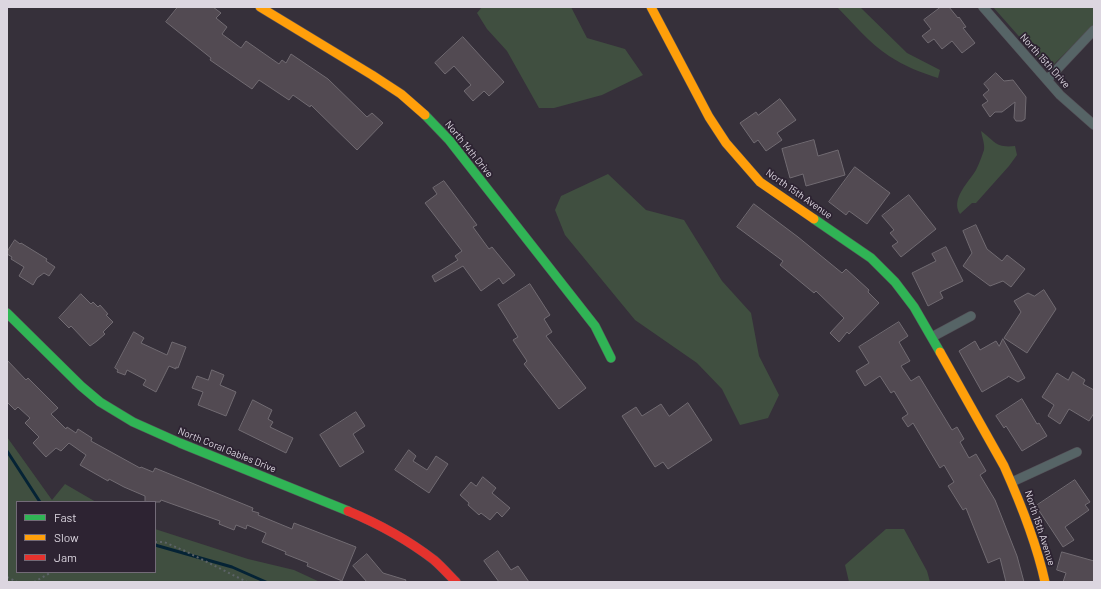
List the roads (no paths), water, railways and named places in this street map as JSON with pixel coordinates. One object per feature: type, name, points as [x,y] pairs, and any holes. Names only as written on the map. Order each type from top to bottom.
[{"type":"street","name":"North 14th Drive","points":[[260,7],[372,75],[401,94],[423,113],[449,140],[595,326],[611,358]]},
{"type":"street","name":"North 15th Avenue","points":[[651,7],[709,117],[726,143],[746,167],[760,182],[871,258],[903,292],[914,307],[995,449],[1012,482],[1033,536],[1045,582]]},
{"type":"street","name":"North 15th Drive","points":[[983,7],[1060,95],[1094,125]]},
{"type":"street","points":[[1047,80],[1094,30]]},
{"type":"street","name":"North Coral Gables Drive","points":[[7,313],[81,386],[100,402],[132,422],[372,521],[412,544],[435,561],[456,582]]},
{"type":"street","points":[[932,338],[971,316]]},
{"type":"street","name":"North 15th Avenue","points":[[1012,482],[1076,452]]},
{"type":"waterway","points":[[7,451],[39,501]]},
{"type":"waterway","points":[[156,545],[232,567],[266,582]]}]
